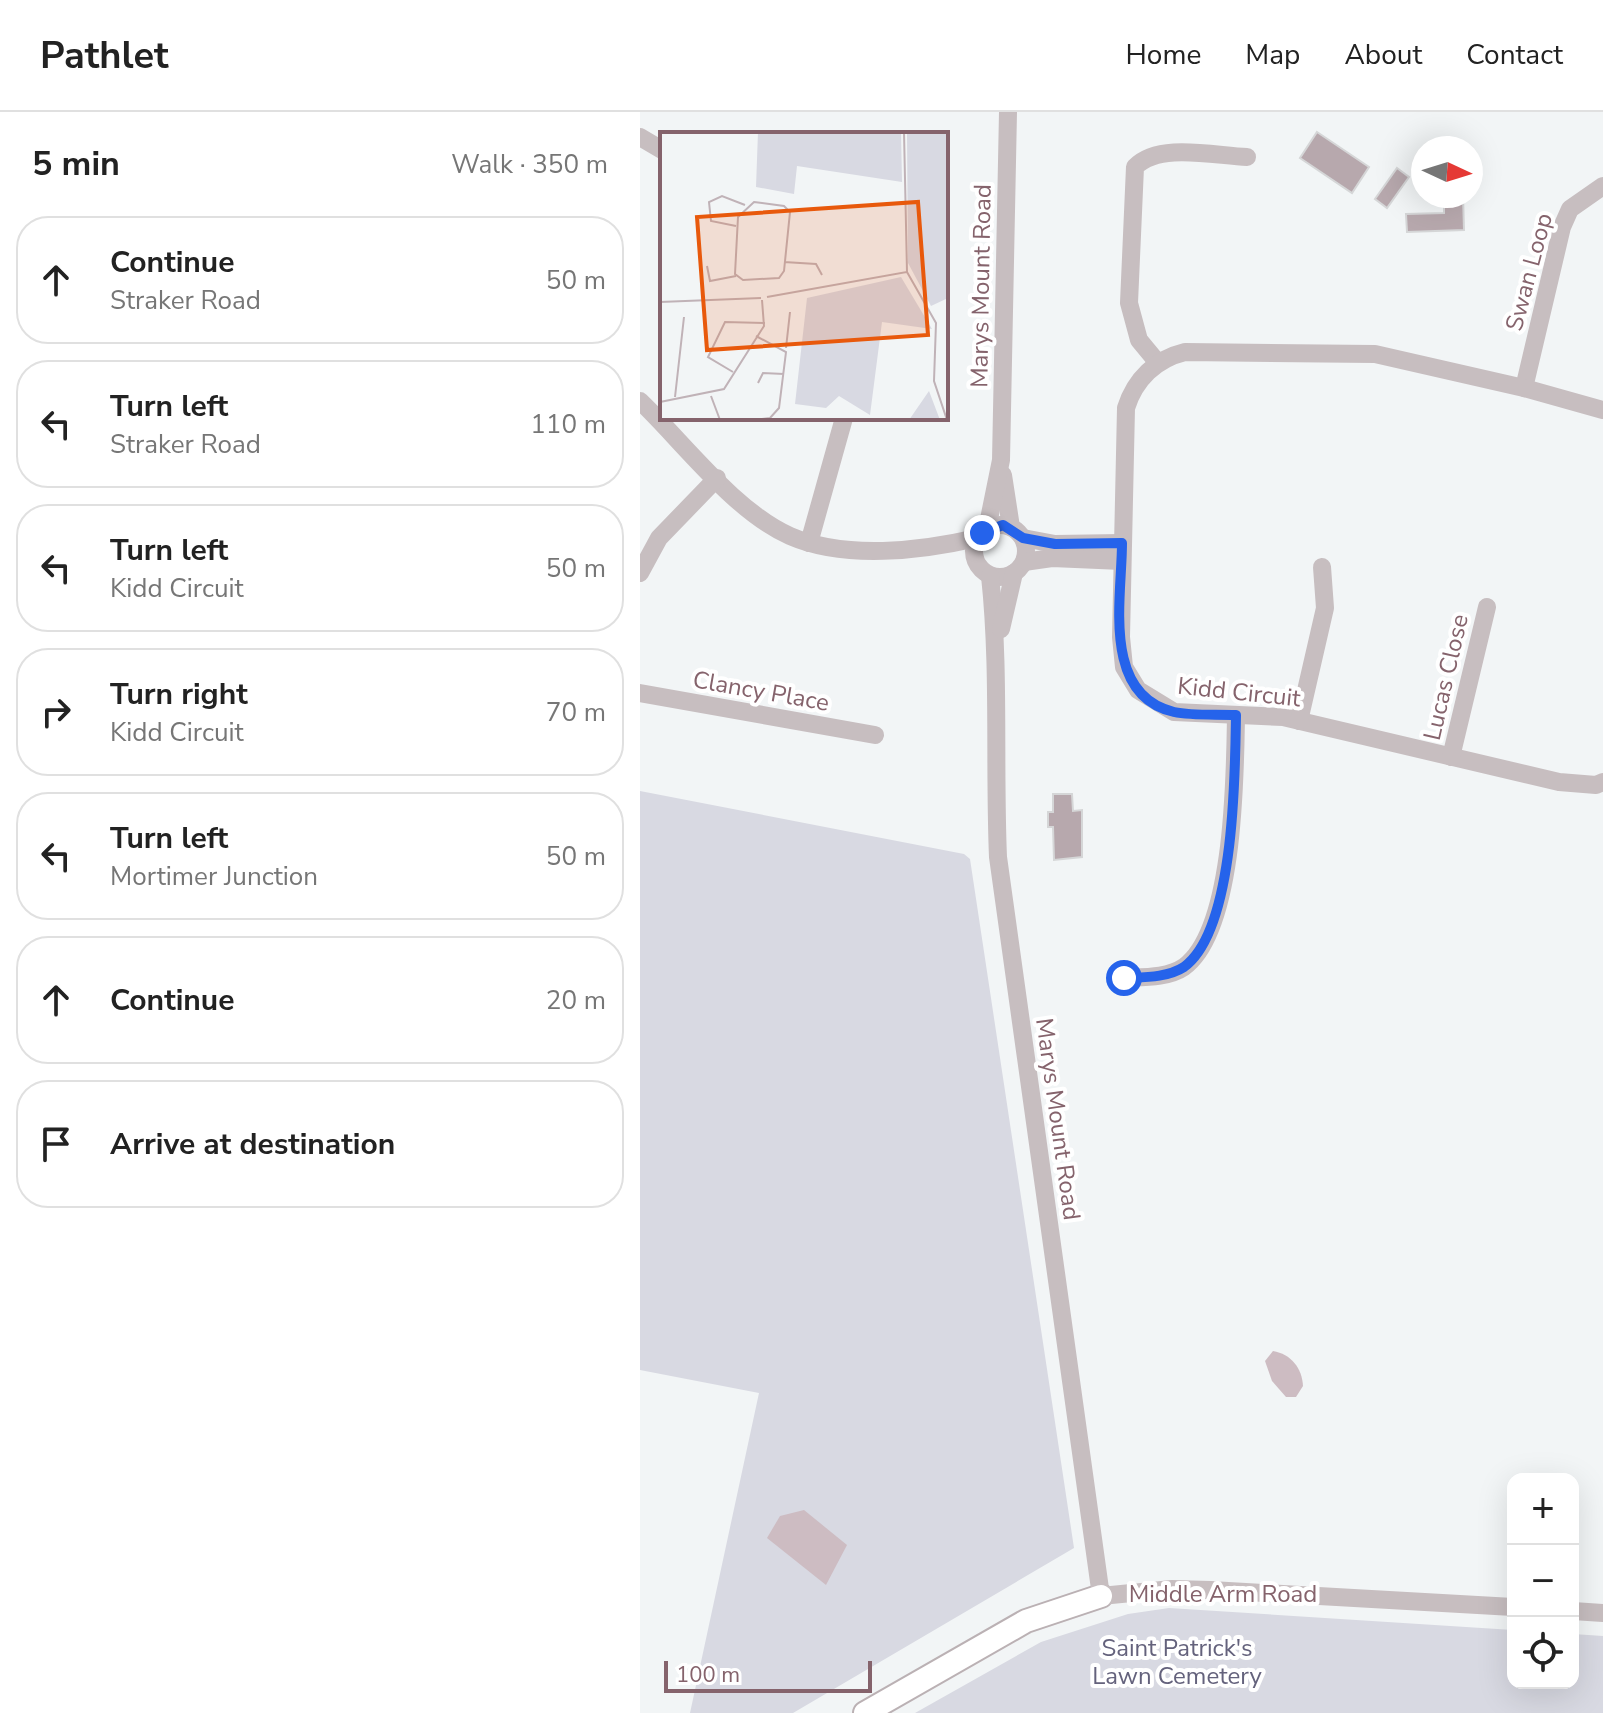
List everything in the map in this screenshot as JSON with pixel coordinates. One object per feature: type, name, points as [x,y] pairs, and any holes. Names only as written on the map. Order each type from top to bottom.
[{"type":"main road","name":"Middle Arm Road","points":[[865,1713],[1026,1621],[1101,1596]]},
{"type":"street","name":"Marys Mount Road","points":[[982,534],[1001,460],[1008,112]]},
{"type":"street","points":[[640,137],[660,149]]},
{"type":"street","points":[[1247,157],[1157,154],[1143,159],[1135,167],[1129,303],[1139,340],[1158,363],[1185,352],[1375,354],[1524,388],[1603,410]]},
{"type":"street","name":"Swan Loop","points":[[1524,388],[1562,227],[1570,209],[1603,186]]},
{"type":"street","name":"Kidd Circuit","points":[[1158,363],[1139,380],[1126,408],[1122,655],[1138,690],[1151,701],[1174,712],[1299,721],[1569,783],[1596,785],[1603,782]]},
{"type":"street","points":[[640,401],[717,478],[770,525],[809,543],[854,549],[930,548],[1003,525],[1017,533],[1055,544],[1122,552]]},
{"type":"street","points":[[809,543],[843,420]]},
{"type":"street","name":"Marys Mount Road","points":[[1001,460],[1017,533]]},
{"type":"street","points":[[640,573],[659,538],[717,478]]},
{"type":"street","points":[[1017,533],[1019,568]]},
{"type":"street","points":[[976,562],[982,534]]},
{"type":"street","points":[[930,548],[976,562],[990,576],[1052,558],[1122,552]]},
{"type":"street","points":[[1299,721],[1325,608],[1322,567]]},
{"type":"street","name":"Marys Mount Road","points":[[997,646],[1019,568]]},
{"type":"street","name":"Marys Mount Road","points":[[990,576],[997,646],[998,857],[1101,1596]]},
{"type":"street","name":"Lucas Close","points":[[1451,757],[1487,607]]},
{"type":"street","name":"Clancy Place","points":[[640,693],[875,735]]},
{"type":"street","points":[[1124,978],[1164,975],[1181,969],[1205,941],[1216,909],[1235,813],[1236,715]]},
{"type":"street","name":"Middle Arm Road","points":[[1101,1596],[1160,1590],[1211,1590],[1507,1607]]},
{"type":"street","points":[[1579,1611],[1603,1613]]},
{"type":"green space","points":[[640,791],[964,854],[970,859],[1074,1548],[793,1713],[690,1713],[759,1393],[640,1370]]},
{"type":"green space","name":"Saint Patrick's Lawn Cemetery","points":[[1169,1608],[1507,1630],[1507,1689],[1579,1689],[1579,1634],[1603,1636],[1603,1713],[915,1713],[1041,1642],[1128,1614]]},
{"type":"shaded area","points":[[1273,1351],[1285,1355],[1298,1368],[1303,1386],[1296,1397],[1286,1397],[1272,1381],[1265,1361]]},
{"type":"shaded area","points":[[804,1510],[847,1545],[826,1585],[767,1538],[780,1516]]},
{"type":"building","points":[[1317,132],[1369,167],[1352,193],[1300,158]]},
{"type":"building","points":[[1397,168],[1409,177],[1387,208],[1375,199]]},
{"type":"building","points":[[1444,208],[1463,208],[1464,230],[1407,232],[1406,214],[1444,213]]},
{"type":"building","points":[[1053,794],[1072,794],[1073,811],[1082,810],[1082,857],[1054,860],[1053,827],[1048,827],[1048,812],[1053,812]]},
{"type":"route","points":[[982,533],[1003,525],[1011,527],[1023,538],[1055,544],[1122,543],[1121,637],[1124,667],[1129,677],[1151,701],[1174,712],[1236,715],[1235,813],[1216,909],[1205,941],[1194,958],[1181,969],[1164,975],[1124,978]]}]
